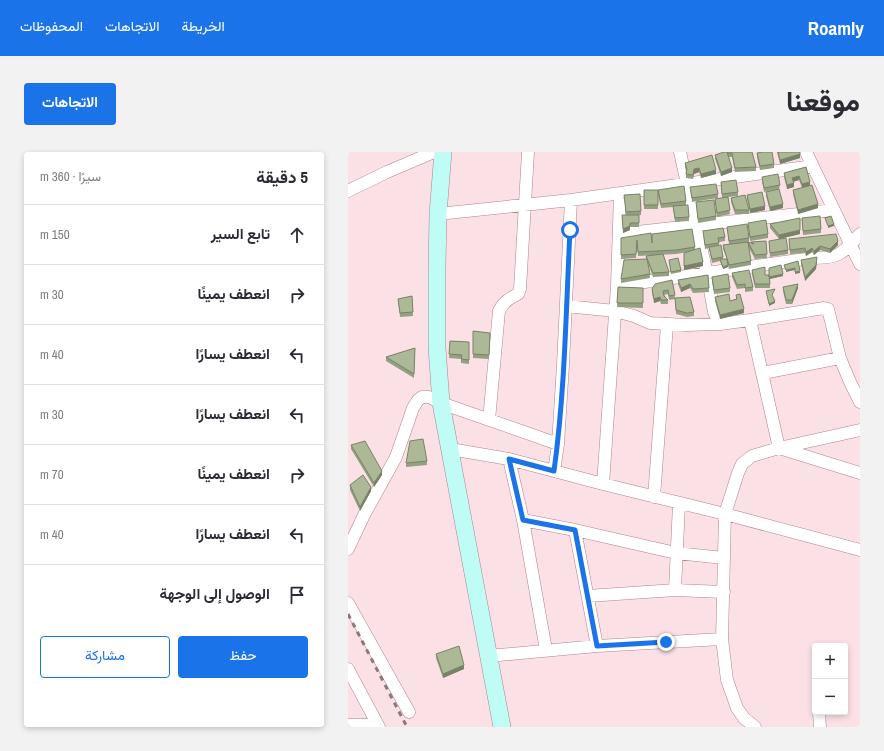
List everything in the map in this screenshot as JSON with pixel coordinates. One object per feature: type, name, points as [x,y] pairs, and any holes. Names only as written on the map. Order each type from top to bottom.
[{"type":"street","points":[[348,191],[434,152]]},
{"type":"street","points":[[443,152],[438,214],[437,348],[441,403],[502,727]]},
{"type":"street","points":[[489,420],[499,310],[506,301],[518,294],[520,289],[528,152]]},
{"type":"street","points":[[680,152],[708,274],[714,312],[720,324]]},
{"type":"street","points":[[806,152],[860,264]]},
{"type":"street","points":[[438,214],[525,206],[812,166]]},
{"type":"street","points":[[603,484],[617,286],[620,193]]},
{"type":"street","points":[[554,471],[558,444],[571,200]]},
{"type":"street","points":[[619,234],[834,210]]},
{"type":"street","points":[[617,286],[812,258],[831,258],[843,252],[860,234]]},
{"type":"street","points":[[566,306],[615,311],[634,316],[650,323],[667,325],[720,324],[824,308],[828,309],[840,358],[860,402]]},
{"type":"street","points":[[750,320],[779,448]]},
{"type":"street","points":[[654,497],[667,325]]},
{"type":"street","points":[[763,373],[840,358]]},
{"type":"street","points":[[348,549],[364,515],[396,457],[413,408],[422,397],[429,397],[441,403],[558,444]]},
{"type":"street","points":[[755,727],[744,718],[737,708],[727,680],[722,639],[725,514],[742,464],[752,456],[779,448],[860,430]]},
{"type":"street","points":[[779,448],[860,473]]},
{"type":"street","points":[[450,449],[509,459],[860,550]]},
{"type":"street","points":[[509,459],[523,520],[546,650]]},
{"type":"street","points":[[675,590],[680,504]]},
{"type":"street","points":[[523,520],[676,553],[724,558]]},
{"type":"street","points":[[575,530],[597,646]]},
{"type":"street","points":[[588,596],[675,590],[724,592]]},
{"type":"street","points":[[348,603],[409,712]]},
{"type":"street","points":[[488,656],[597,646],[722,639]]},
{"type":"street","points":[[350,676],[379,726]]},
{"type":"street","points":[[819,715],[820,727]]},
{"type":"street","points":[[348,724],[379,726]]},
{"type":"building","points":[[727,152],[732,168],[721,172],[715,155]]},
{"type":"building","points":[[727,152],[752,152],[756,167],[735,168],[732,153]]},
{"type":"building","points":[[772,152],[774,164],[760,166],[757,153]]},
{"type":"building","points":[[778,152],[800,152],[800,154],[780,160]]},
{"type":"building","points":[[712,155],[716,170],[701,174],[699,168],[694,169],[693,175],[686,174],[687,169],[685,163]]},
{"type":"building","points":[[806,167],[810,182],[802,184],[799,176],[792,178],[794,183],[787,185],[784,173]]},
{"type":"building","points":[[778,174],[780,185],[764,188],[762,177]]},
{"type":"building","points":[[736,180],[738,192],[722,194],[721,182]]},
{"type":"building","points":[[716,184],[718,194],[692,198],[690,187]]},
{"type":"building","points":[[812,185],[818,204],[798,210],[793,190]]},
{"type":"building","points":[[684,186],[686,201],[661,204],[658,190]]},
{"type":"building","points":[[779,189],[783,204],[770,207],[766,192]]},
{"type":"building","points":[[644,190],[658,190],[658,205],[644,205]]},
{"type":"building","points":[[762,192],[765,206],[750,209],[747,195]]},
{"type":"building","points":[[640,194],[641,211],[626,212],[624,195]]},
{"type":"building","points":[[745,195],[749,210],[735,210],[731,198]]},
{"type":"building","points":[[728,197],[730,210],[717,213],[715,199]]},
{"type":"building","points":[[714,200],[716,216],[698,219],[696,202]]},
{"type":"building","points":[[688,205],[689,217],[675,218],[673,206]]},
{"type":"building","points":[[622,215],[639,215],[639,223],[630,223],[630,226],[623,229]]},
{"type":"building","points":[[820,216],[821,229],[803,231],[802,218]]},
{"type":"building","points":[[831,216],[834,224],[828,226],[825,218]]},
{"type":"building","points":[[800,218],[800,230],[779,235],[770,224]]},
{"type":"building","points":[[766,220],[768,234],[750,237],[748,223]]},
{"type":"building","points":[[747,224],[749,238],[729,241],[727,227]]},
{"type":"building","points":[[723,228],[725,237],[718,238],[719,243],[705,245],[703,231]]},
{"type":"building","points":[[692,229],[695,247],[676,250],[638,252],[637,240],[636,254],[621,255],[621,238],[651,233],[652,243],[652,234]]},
{"type":"building","points":[[836,234],[838,241],[830,249],[820,246],[814,251],[812,248],[806,252],[805,248],[790,250],[789,239]]},
{"type":"building","points":[[786,238],[788,250],[770,253],[769,241]]},
{"type":"building","points":[[766,241],[767,254],[755,255],[748,242],[754,244],[751,242]]},
{"type":"building","points":[[748,242],[751,261],[729,265],[723,245]]},
{"type":"building","points":[[721,245],[723,257],[712,259],[709,247]]},
{"type":"building","points":[[700,248],[703,262],[684,266],[684,253]]},
{"type":"building","points":[[663,254],[669,272],[653,273],[646,256]]},
{"type":"building","points":[[817,257],[816,265],[805,277],[801,260]]},
{"type":"building","points":[[678,258],[681,270],[671,272],[669,260]]},
{"type":"building","points":[[647,259],[650,274],[621,279],[624,260]]},
{"type":"building","points":[[720,259],[727,259],[728,265],[723,267]]},
{"type":"building","points":[[798,261],[800,271],[795,272],[795,268],[786,270],[784,265]]},
{"type":"building","points":[[781,265],[783,274],[769,277],[769,268]]},
{"type":"building","points":[[765,267],[765,275],[769,275],[770,284],[755,284],[752,270]]},
{"type":"building","points":[[749,270],[753,287],[745,288],[745,284],[737,285],[732,273]]},
{"type":"building","points":[[728,274],[730,288],[714,290],[712,277]]},
{"type":"building","points":[[708,275],[709,288],[693,289],[690,284],[681,288],[678,280]]},
{"type":"building","points":[[672,280],[675,295],[669,296],[668,290],[663,291],[664,296],[668,300],[661,300],[660,297],[654,299],[652,289],[655,284]]},
{"type":"building","points":[[798,284],[792,300],[786,300],[783,287]]},
{"type":"building","points":[[618,287],[643,288],[643,303],[617,303]]},
{"type":"building","points":[[775,289],[772,295],[775,301],[769,304],[766,291]]},
{"type":"building","points":[[729,294],[730,301],[737,299],[736,295],[740,294],[744,309],[720,315],[715,297]]},
{"type":"building","points":[[412,296],[413,312],[400,313],[398,299]]},
{"type":"building","points":[[690,297],[694,312],[687,313],[676,310],[675,298]]},
{"type":"building","points":[[473,331],[490,333],[489,355],[473,354]]},
{"type":"building","points":[[450,341],[469,342],[469,360],[461,359],[462,355],[449,354]]},
{"type":"building","points":[[415,348],[414,374],[386,357]]},
{"type":"building","points":[[423,439],[427,461],[406,463],[410,441]]},
{"type":"building","points":[[365,441],[382,471],[374,483],[351,445]]},
{"type":"building","points":[[363,475],[371,487],[360,507],[350,485]]},
{"type":"building","points":[[459,646],[464,665],[443,674],[436,654]]},
{"type":"railway","points":[[348,614],[407,727]]},
{"type":"route","points":[[570,230],[558,444],[554,471],[509,459],[523,520],[575,530],[597,646],[666,642]]}]
